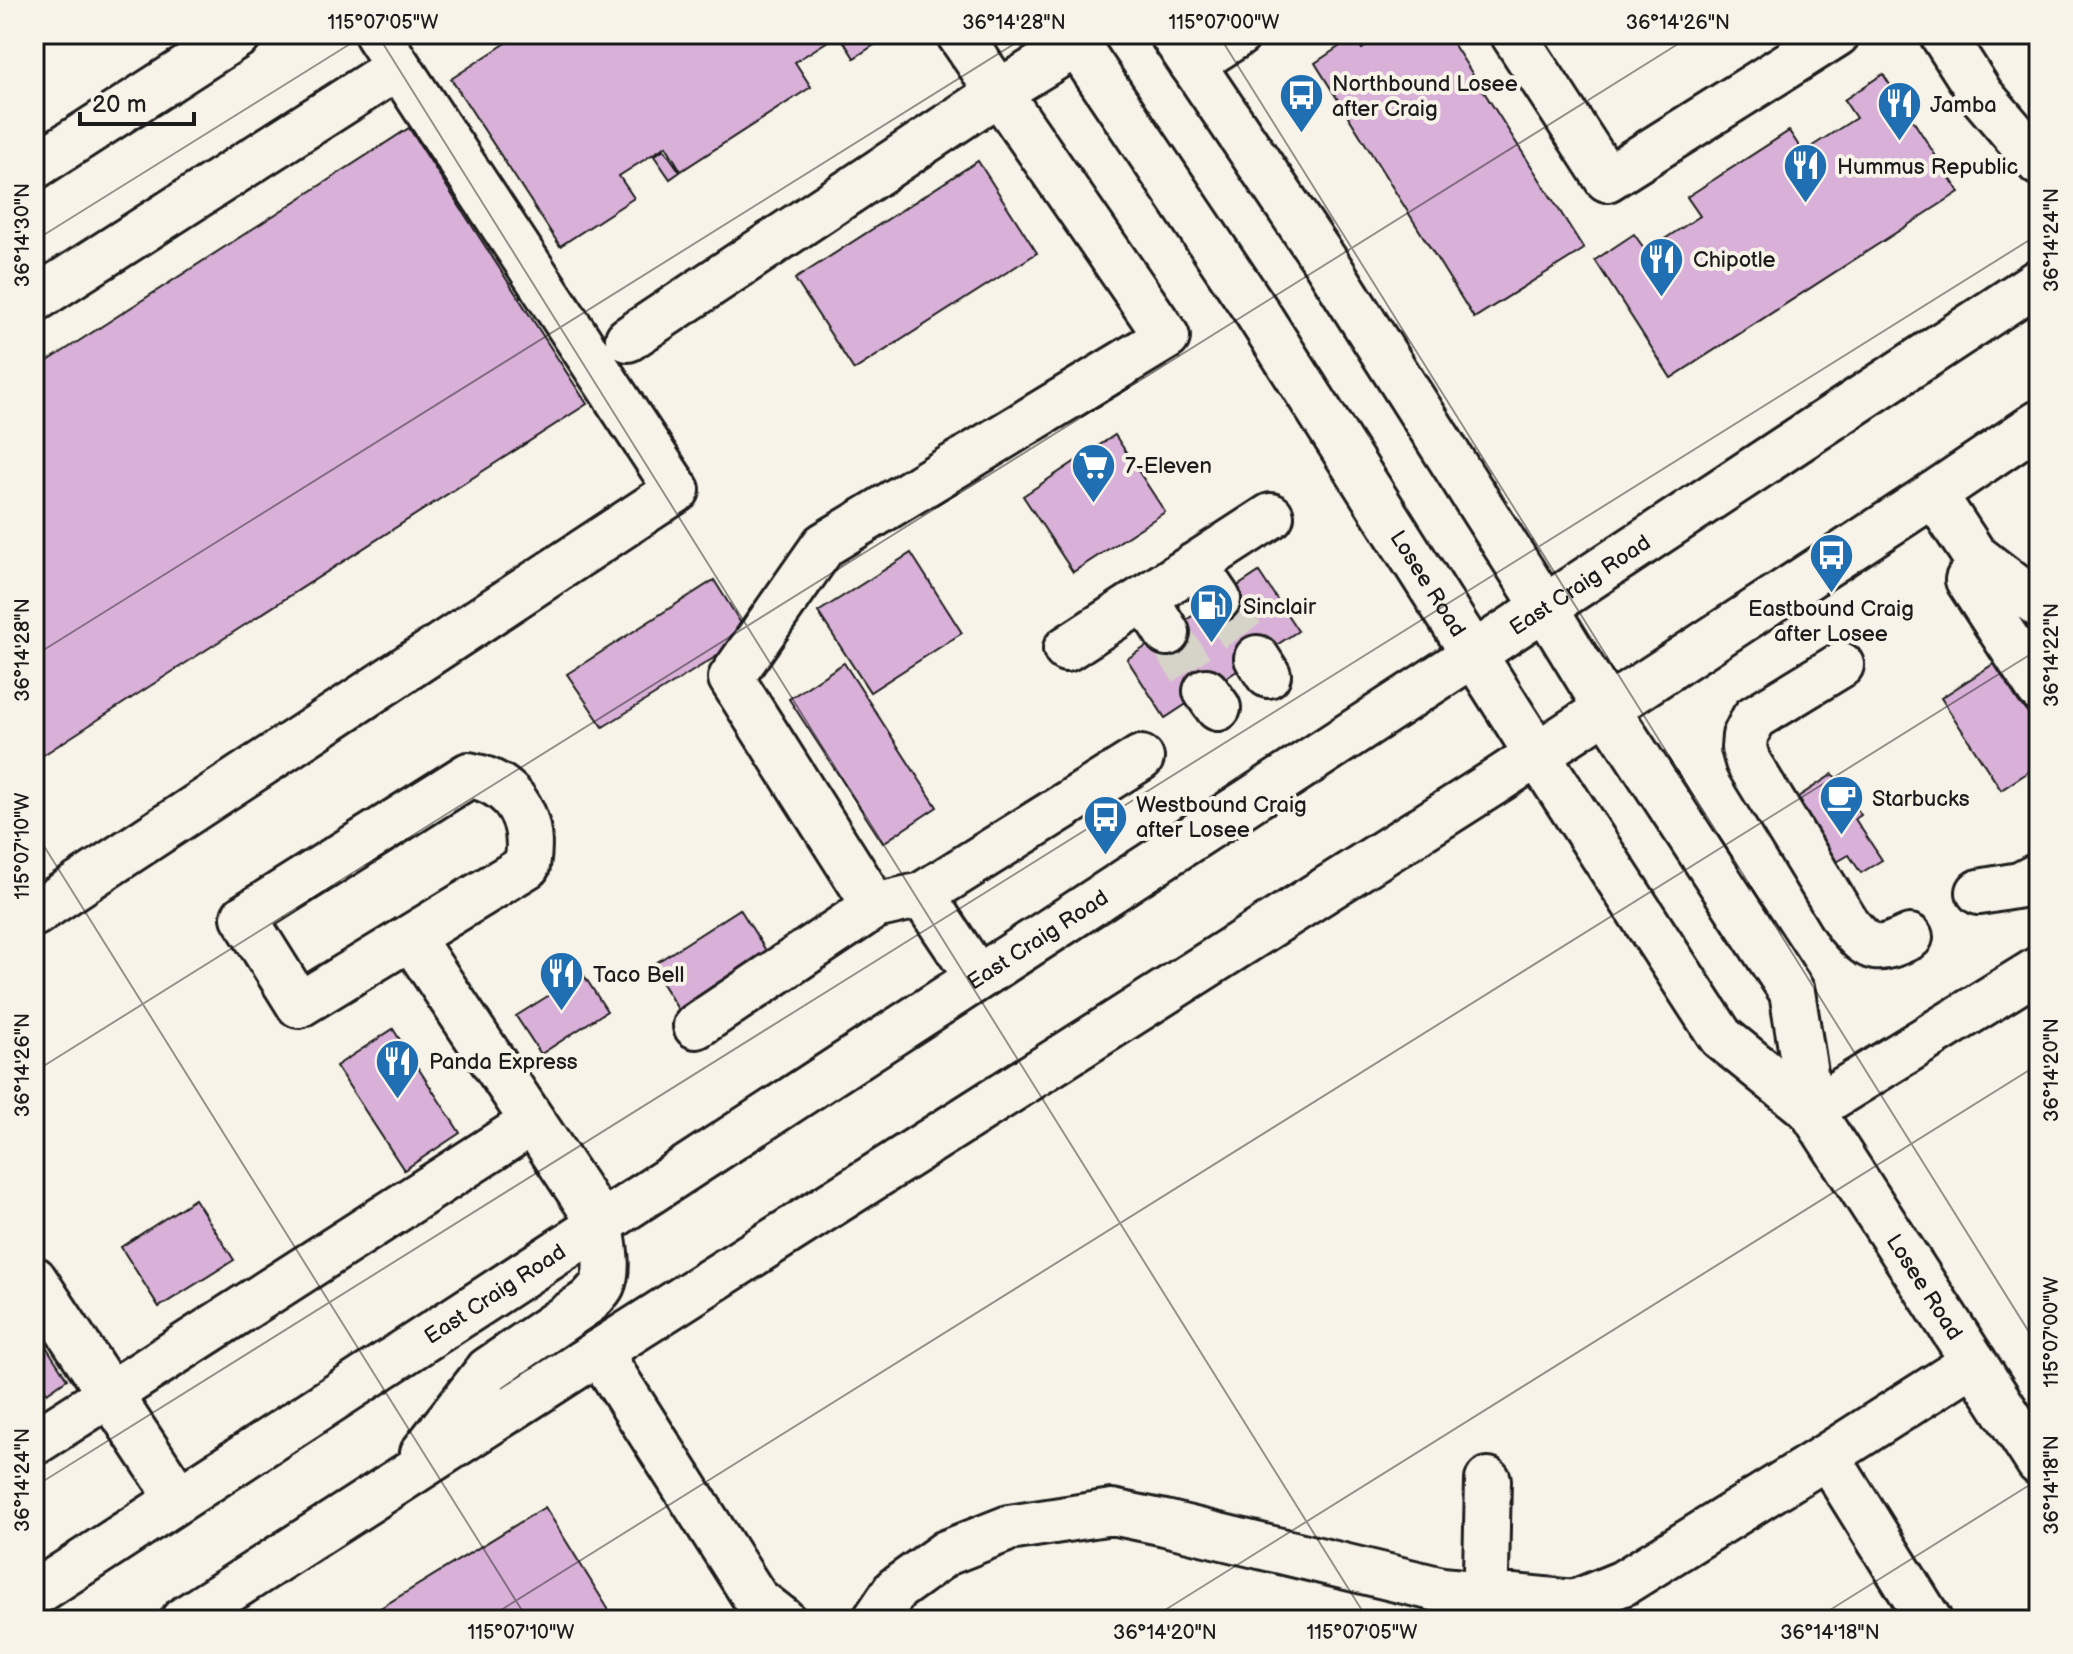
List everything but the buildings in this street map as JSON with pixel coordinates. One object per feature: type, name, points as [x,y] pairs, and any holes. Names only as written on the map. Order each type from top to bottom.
[{"type":"main road","points":[[34,167],[240,34]]},
{"type":"main road","points":[[875,906],[731,678],[824,545],[1167,337],[959,34]]},
{"type":"main road","points":[[1182,49],[1239,34]]},
{"type":"main road","points":[[1513,34],[1607,179],[1837,34]]},
{"type":"main road","points":[[1942,34],[1981,95],[2039,163]]},
{"type":"main road","points":[[628,339],[1074,39]]},
{"type":"main road","name":"Losee Road","points":[[1074,39],[1256,311],[1721,1037],[1811,1110],[2039,1463]]},
{"type":"main road","name":"Losee Road","points":[[1182,49],[1327,264],[1607,709],[1792,992],[1811,1110]]},
{"type":"main road","points":[[34,300],[387,50],[677,490],[34,914]]},
{"type":"main road","name":"East Craig Road","points":[[34,1594],[1474,654],[2039,281]]},
{"type":"main road","points":[[183,1620],[1607,709],[2039,423]]},
{"type":"main road","points":[[1934,494],[1974,555],[2039,605]]},
{"type":"main road","points":[[1066,649],[1156,615],[1207,582],[1271,516]]},
{"type":"main road","points":[[1968,580],[2039,689]]},
{"type":"main road","points":[[1841,665],[1754,718],[1745,736],[1744,748],[1748,762],[1858,937],[1871,947],[1888,947],[1910,937]]},
{"type":"main road","points":[[696,1026],[875,906],[922,895],[1141,758]]},
{"type":"main road","points":[[469,775],[497,785],[516,803],[527,822],[530,849],[527,866],[411,938],[299,1005],[244,917],[469,775]]},
{"type":"main road","points":[[1979,892],[2020,885],[2039,875]]},
{"type":"main road","points":[[922,895],[977,977]]},
{"type":"main road","points":[[402,1480],[488,1370],[589,1301],[604,1281],[605,1260],[601,1224],[411,938]]},
{"type":"main road","points":[[1811,1110],[2039,969]]},
{"type":"main road","points":[[34,1443],[533,1122]]},
{"type":"main road","points":[[34,1279],[179,1499]]},
{"type":"main road","points":[[599,1352],[756,1599],[783,1620]]},
{"type":"main road","points":[[875,1620],[896,1589],[946,1553],[1009,1528],[1112,1512],[1442,1590],[1486,1607],[1574,1603],[1623,1583],[1974,1362]]},
{"type":"main road","points":[[1827,1456],[1929,1620]]},
{"type":"main road","points":[[1486,1607],[1488,1480]]},
{"type":"tunnel","points":[[1218,599],[1257,658]]},
{"type":"tunnel","points":[[1167,633],[1206,691]]},
{"type":"place","name":"Northbound Losee after Craig","points":[[1301,135]]},
{"type":"place","name":"Jamba","points":[[1899,143]]},
{"type":"place","name":"Hummus Republic","points":[[1806,205]]},
{"type":"place","name":"Chipotle","points":[[1662,298]]},
{"type":"place","name":"7-Eleven","points":[[1094,504]]},
{"type":"place","name":"Eastbound Craig after Losee","points":[[1831,594]]},
{"type":"place","name":"Sinclair","points":[[1212,645]]},
{"type":"place","name":"Starbucks","points":[[1841,837]]},
{"type":"place","name":"Westbound Craig after Losee","points":[[1105,856]]},
{"type":"place","name":"Taco Bell","points":[[562,1013]]},
{"type":"place","name":"Panda Express","points":[[398,1100]]}]
